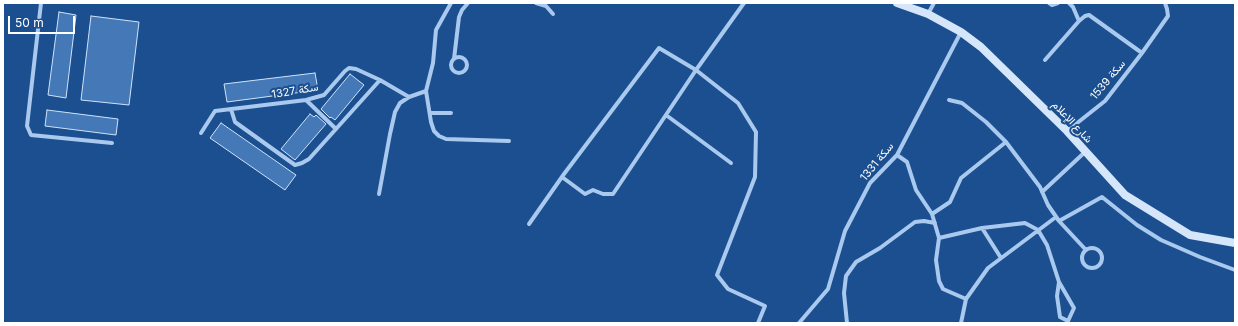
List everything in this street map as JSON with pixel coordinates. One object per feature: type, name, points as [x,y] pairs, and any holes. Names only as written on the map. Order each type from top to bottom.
[{"type":"main road","name":"شارع الإعلام","points":[[897,3],[928,14],[961,32],[981,47],[1067,131],[1125,195],[1190,235],[1235,243]]},
{"type":"street","points":[[41,3],[27,126],[31,135],[112,143]]},
{"type":"street","points":[[451,3],[436,30],[433,63],[426,91],[434,131],[439,136],[446,139],[509,141]]},
{"type":"street","points":[[454,59],[459,17],[462,10],[468,3]]},
{"type":"street","points":[[536,3],[546,6],[553,14]]},
{"type":"street","points":[[562,177],[585,194],[593,190],[603,194],[613,194],[696,70],[744,3]]},
{"type":"street","points":[[928,14],[934,3]]},
{"type":"street","points":[[1049,3],[1052,5],[1058,3]]},
{"type":"street","points":[[1069,3],[1073,7],[1079,21]]},
{"type":"street","name":"سكة 1539","points":[[1067,131],[1105,101],[1142,53],[1168,16],[1168,9],[1165,3]]},
{"type":"street","points":[[1045,60],[1079,21],[1089,15],[1094,17],[1142,53]]},
{"type":"street","name":"سكة 1331","points":[[799,323],[828,289],[845,231],[870,183],[897,155],[961,32]]},
{"type":"street","points":[[529,224],[562,177],[659,48],[696,70],[738,103],[756,132],[755,177],[717,275],[728,288],[765,306],[758,323]]},
{"type":"street","name":"سكة 1327","points":[[201,133],[215,111],[306,100],[324,95],[349,68],[356,69],[380,80],[409,97]]},
{"type":"street","points":[[231,109],[235,122],[294,165],[309,159],[380,80]]},
{"type":"street","points":[[379,194],[395,112],[400,103],[409,97],[426,91]]},
{"type":"street","points":[[306,100],[336,129]]},
{"type":"street","points":[[949,100],[962,103],[986,122],[1006,142],[1040,187],[1048,206],[1057,219],[1086,250]]},
{"type":"street","points":[[430,113],[451,113]]},
{"type":"street","points":[[666,115],[731,163]]},
{"type":"street","points":[[932,214],[950,202],[962,178],[1006,142]]},
{"type":"street","points":[[1042,192],[1085,152]]},
{"type":"street","points":[[897,155],[907,162],[916,190],[932,214],[938,238],[936,260],[939,281],[943,289],[966,299]]},
{"type":"street","points":[[961,323],[966,299],[988,268],[1038,230],[1102,197],[1137,225],[1161,240],[1235,270]]},
{"type":"street","points":[[847,323],[844,292],[846,276],[856,262],[880,248],[916,222],[924,221],[935,223]]},
{"type":"street","points":[[938,238],[982,228],[1025,223],[1038,230],[1047,245],[1059,282],[1074,308],[1068,321],[1060,317],[1057,296],[1059,282]]},
{"type":"street","points":[[982,228],[1001,258]]},
{"type":"street","points":[[1095,248],[1100,251],[1102,260],[1098,266],[1092,268],[1086,265],[1083,256],[1086,250],[1095,248]]},
{"type":"building","points":[[59,12],[76,15],[66,98],[48,95]]},
{"type":"building","points":[[91,16],[139,22],[129,105],[81,100]]},
{"type":"building","points":[[315,73],[318,90],[227,102],[224,84]]},
{"type":"building","points":[[350,74],[364,85],[335,120],[331,117],[330,118],[321,109]]},
{"type":"building","points":[[47,110],[118,119],[116,135],[45,126]]},
{"type":"building","points":[[310,114],[314,117],[316,115],[326,124],[295,160],[281,149]]},
{"type":"building","points":[[221,123],[296,175],[285,190],[210,138]]}]
